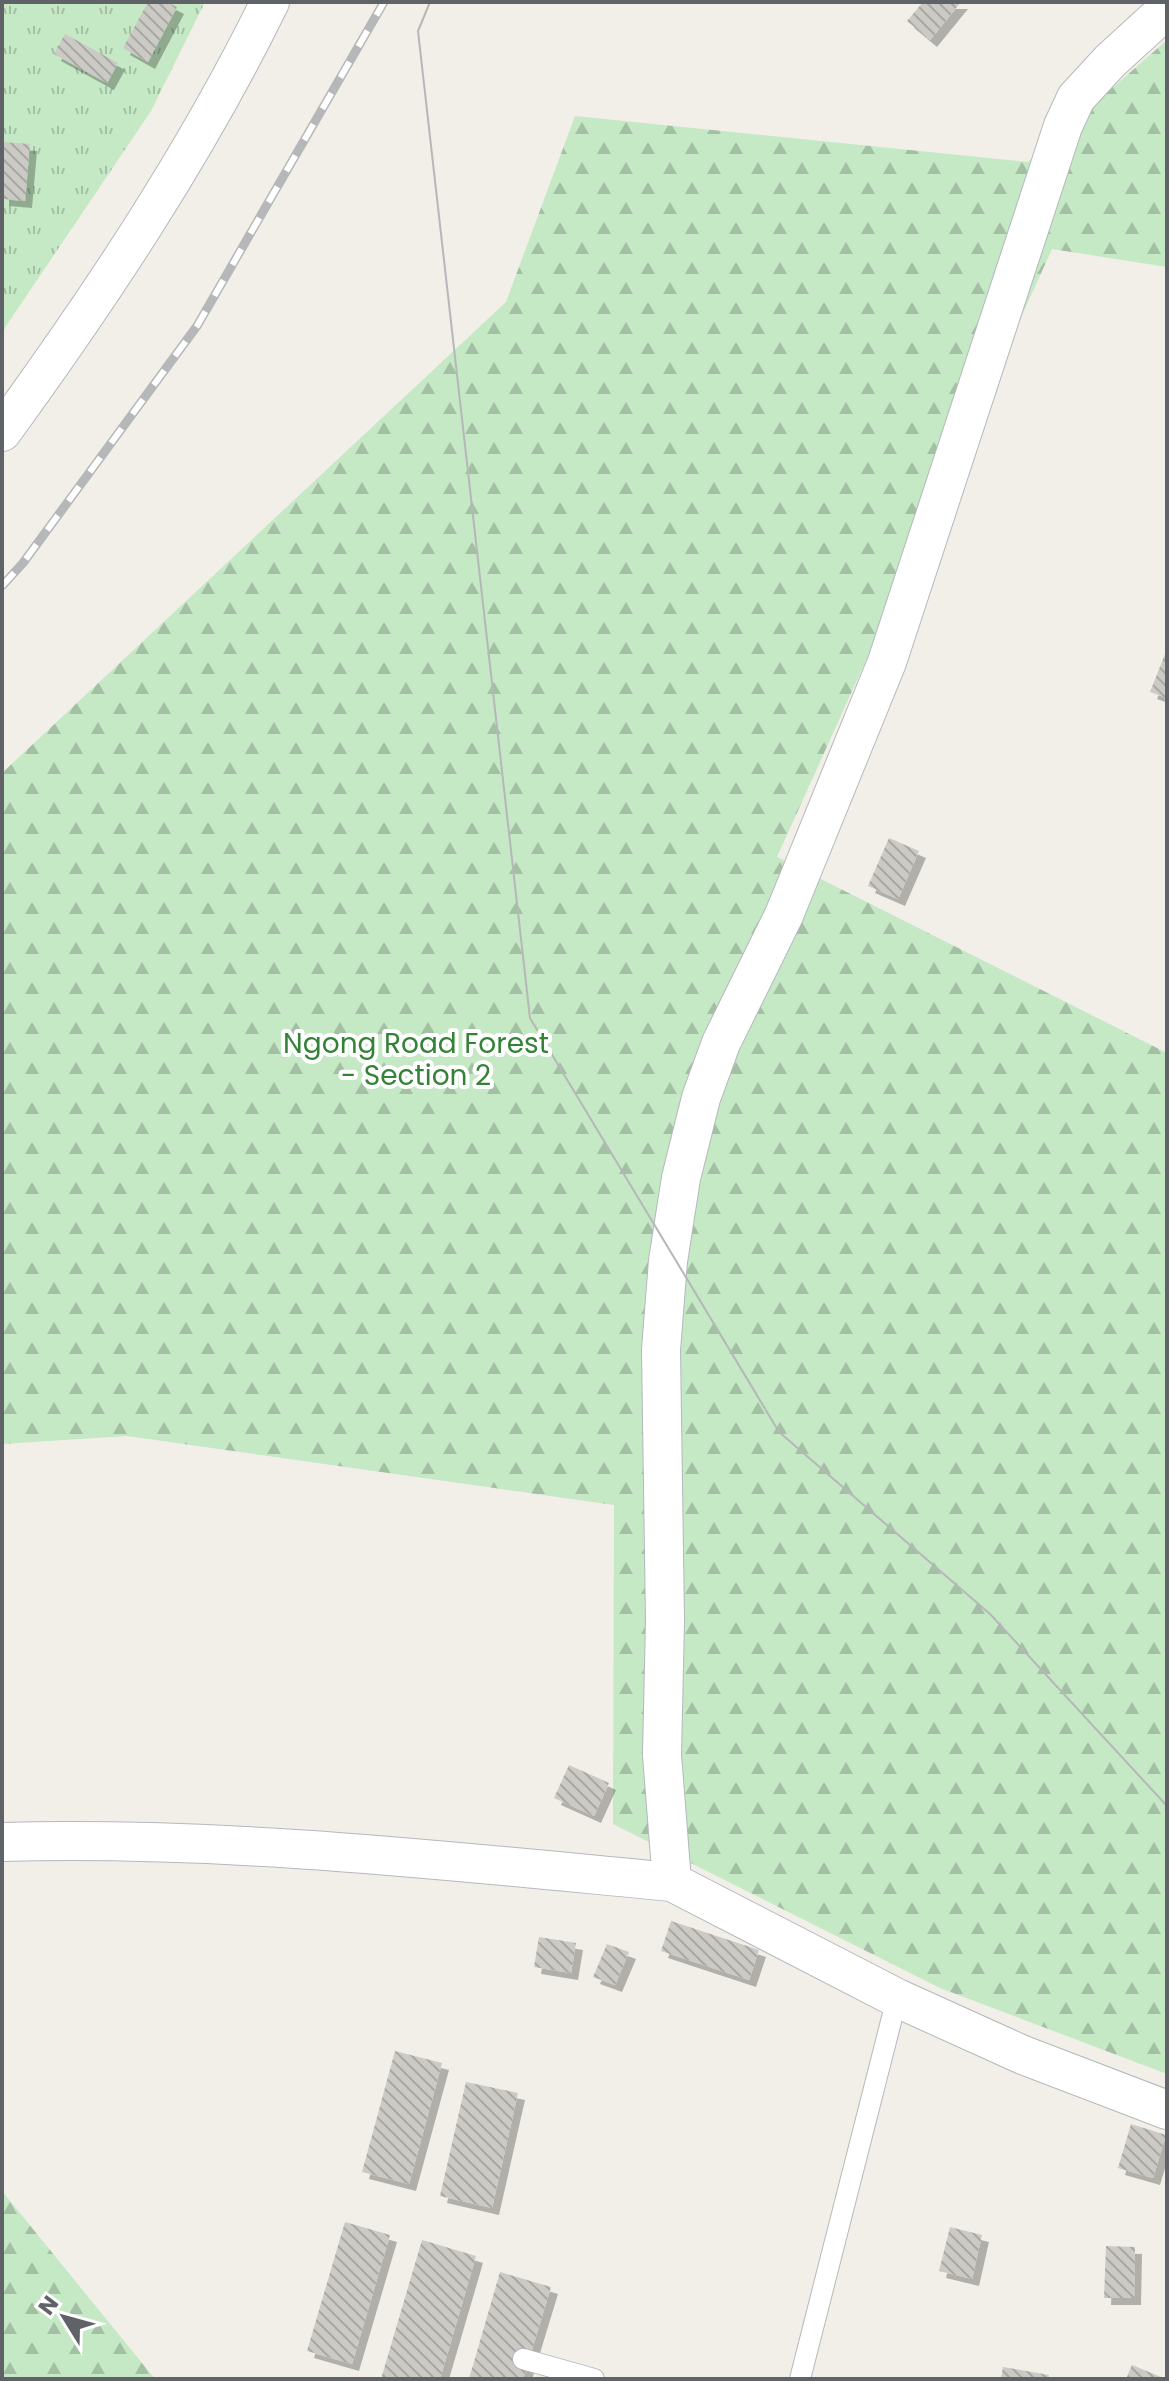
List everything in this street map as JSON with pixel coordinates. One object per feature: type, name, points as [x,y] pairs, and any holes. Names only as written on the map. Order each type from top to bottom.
[{"type":"street","points":[[2,432],[115,269],[205,123],[270,2]]},
{"type":"street","points":[[672,1882],[662,1755],[665,1620],[661,1350],[668,1261],[681,1178],[701,1098],[721,1043],[784,915],[887,662],[1063,126],[1076,98],[1110,61],[1167,9]]},
{"type":"street","points":[[2,1842],[169,1841],[332,1850],[672,1882],[897,1998],[1023,2055],[1167,2110]]},
{"type":"lane","points":[[800,2379],[897,1998]]},
{"type":"lane","points":[[523,2359],[594,2379]]},
{"type":"green space","points":[[2,2],[205,2],[151,111],[2,332]]},
{"type":"green space","name":"Ngong Road Forest - Section 2","points":[[1167,40],[1167,267],[1052,249],[777,857],[1167,1053],[1167,2074],[940,1988],[613,1824],[614,1505],[127,1436],[2,1444],[2,773],[506,302],[575,116],[1028,162]]},
{"type":"green space","points":[[2,2191],[155,2379],[2,2379]]},
{"type":"building","points":[[148,2],[167,2],[177,7],[148,62],[123,48]]},
{"type":"building","points":[[923,2],[961,2],[930,40],[907,21]]},
{"type":"building","points":[[65,34],[118,63],[107,83],[54,54]]},
{"type":"building","points":[[2,142],[30,144],[25,201],[2,199]]},
{"type":"building","points":[[1167,649],[1167,698],[1150,692]]},
{"type":"building","points":[[889,838],[919,851],[898,899],[868,886]]},
{"type":"building","points":[[569,1765],[609,1783],[594,1816],[554,1798]]},
{"type":"building","points":[[671,1921],[759,1950],[749,1980],[661,1951]]},
{"type":"building","points":[[539,1937],[576,1943],[571,1973],[534,1967]]},
{"type":"building","points":[[607,1944],[629,1952],[615,1985],[593,1977]]},
{"type":"building","points":[[395,2051],[442,2063],[409,2184],[362,2172]]},
{"type":"building","points":[[466,2082],[518,2093],[492,2208],[440,2196]]},
{"type":"building","points":[[1131,2124],[1166,2135],[1153,2178],[1118,2168]]},
{"type":"building","points":[[345,2222],[390,2235],[352,2364],[307,2351]]},
{"type":"building","points":[[950,2227],[982,2235],[972,2279],[939,2271]]},
{"type":"building","points":[[422,2240],[476,2256],[440,2379],[381,2379]]},
{"type":"building","points":[[1106,2246],[1135,2247],[1134,2298],[1104,2298]]},
{"type":"building","points":[[500,2272],[551,2287],[523,2379],[469,2379]]},
{"type":"building","points":[[1132,2365],[1166,2379],[1126,2379]]},
{"type":"building","points":[[1003,2367],[1049,2375],[1048,2379],[1001,2379]]},
{"type":"tram line","points":[[430,2],[418,31],[530,1018],[779,1432],[990,1614],[1167,1806]]},
{"type":"railway","points":[[2,586],[23,563],[197,326],[384,2]]}]
